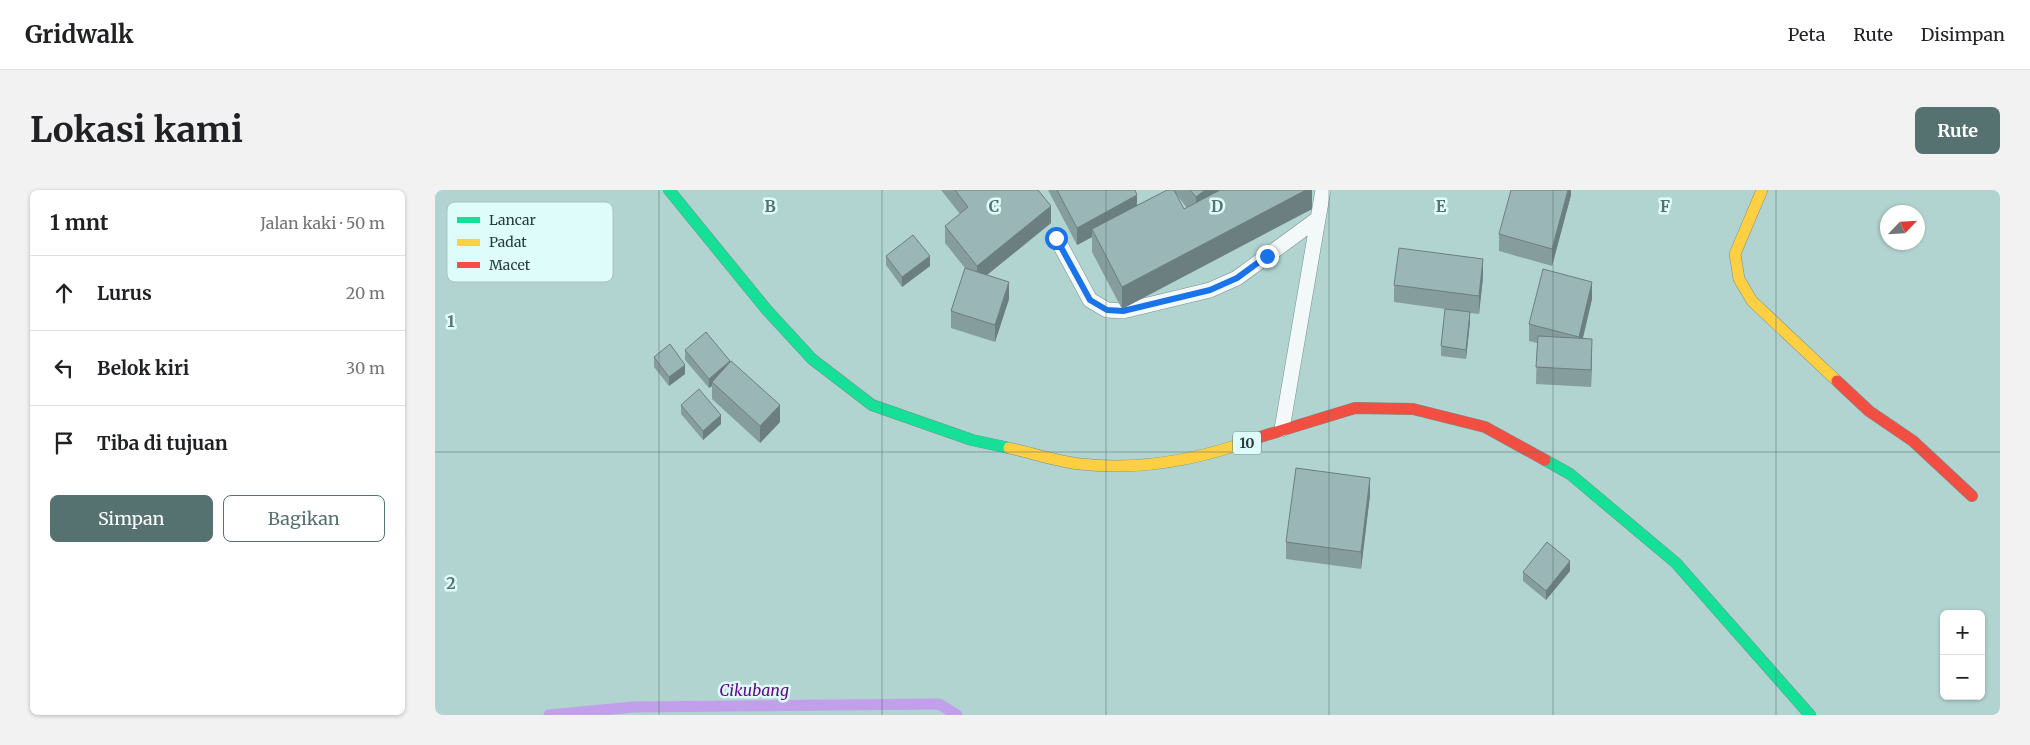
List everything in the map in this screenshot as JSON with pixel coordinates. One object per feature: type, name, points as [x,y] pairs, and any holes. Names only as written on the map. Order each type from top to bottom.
[{"type":"main road","name":"10","points":[[669,190],[765,309],[812,359],[872,405],[972,440],[1081,464],[1157,465],[1221,452],[1282,429],[1355,408],[1413,409],[1485,427],[1570,474],[1676,563],[1810,715]]},
{"type":"main road","points":[[1762,190],[1735,254],[1739,279],[1752,301],[1869,411],[1913,441],[1972,496]]},
{"type":"lane","points":[[1282,429],[1316,220],[1323,190]]},
{"type":"lane","points":[[1056,238],[1090,300],[1107,310],[1123,311],[1210,290],[1237,278],[1316,220]]},
{"type":"building","points":[[955,190],[1038,190],[1051,206],[977,266],[945,226],[968,207]]},
{"type":"building","points":[[1057,190],[1135,190],[1137,195],[1077,228]]},
{"type":"building","points":[[1167,190],[1174,190],[1184,209],[1220,190],[1306,190],[1122,287],[1092,229]]},
{"type":"building","points":[[1190,190],[1205,190],[1196,197]]},
{"type":"building","points":[[1511,190],[1568,190],[1552,249],[1499,234]]},
{"type":"building","points":[[913,235],[930,256],[902,277],[886,256]]},
{"type":"building","points":[[1399,248],[1483,259],[1479,296],[1394,285]]},
{"type":"building","points":[[965,268],[1009,282],[995,325],[951,311]]},
{"type":"building","points":[[1543,269],[1592,282],[1579,337],[1529,324]]},
{"type":"building","points":[[1445,309],[1470,312],[1466,350],[1441,346]]},
{"type":"building","points":[[706,332],[730,361],[709,379],[685,350]]},
{"type":"building","points":[[1538,336],[1592,339],[1591,370],[1536,367]]},
{"type":"building","points":[[670,344],[685,365],[669,377],[654,357]]},
{"type":"building","points":[[731,361],[780,405],[760,426],[712,382]]},
{"type":"building","points":[[699,389],[721,415],[703,431],[681,405]]},
{"type":"building","points":[[1296,468],[1370,478],[1361,552],[1286,542]]},
{"type":"building","points":[[1547,542],[1570,561],[1546,591],[1523,572]]},
{"type":"waterway","name":"Cikubang","points":[[549,715],[633,707],[939,704],[957,715]]},
{"type":"traffic: fast","points":[[669,190],[766,309],[812,359],[872,405],[972,440],[1009,448]]},
{"type":"traffic: fast","points":[[1545,460],[1570,474],[1676,563],[1810,715]]},
{"type":"traffic: slow","points":[[1762,190],[1735,254],[1739,279],[1752,301],[1837,381]]},
{"type":"traffic: slow","points":[[1009,448],[1071,463],[1126,466],[1194,457],[1260,437]]},
{"type":"traffic: jam","points":[[1837,381],[1869,411],[1913,441],[1972,496]]},
{"type":"traffic: jam","points":[[1260,437],[1355,408],[1413,409],[1485,427],[1545,460]]},
{"type":"route","points":[[1056,238],[1090,300],[1107,310],[1123,311],[1210,290],[1237,278],[1267,256]]}]
